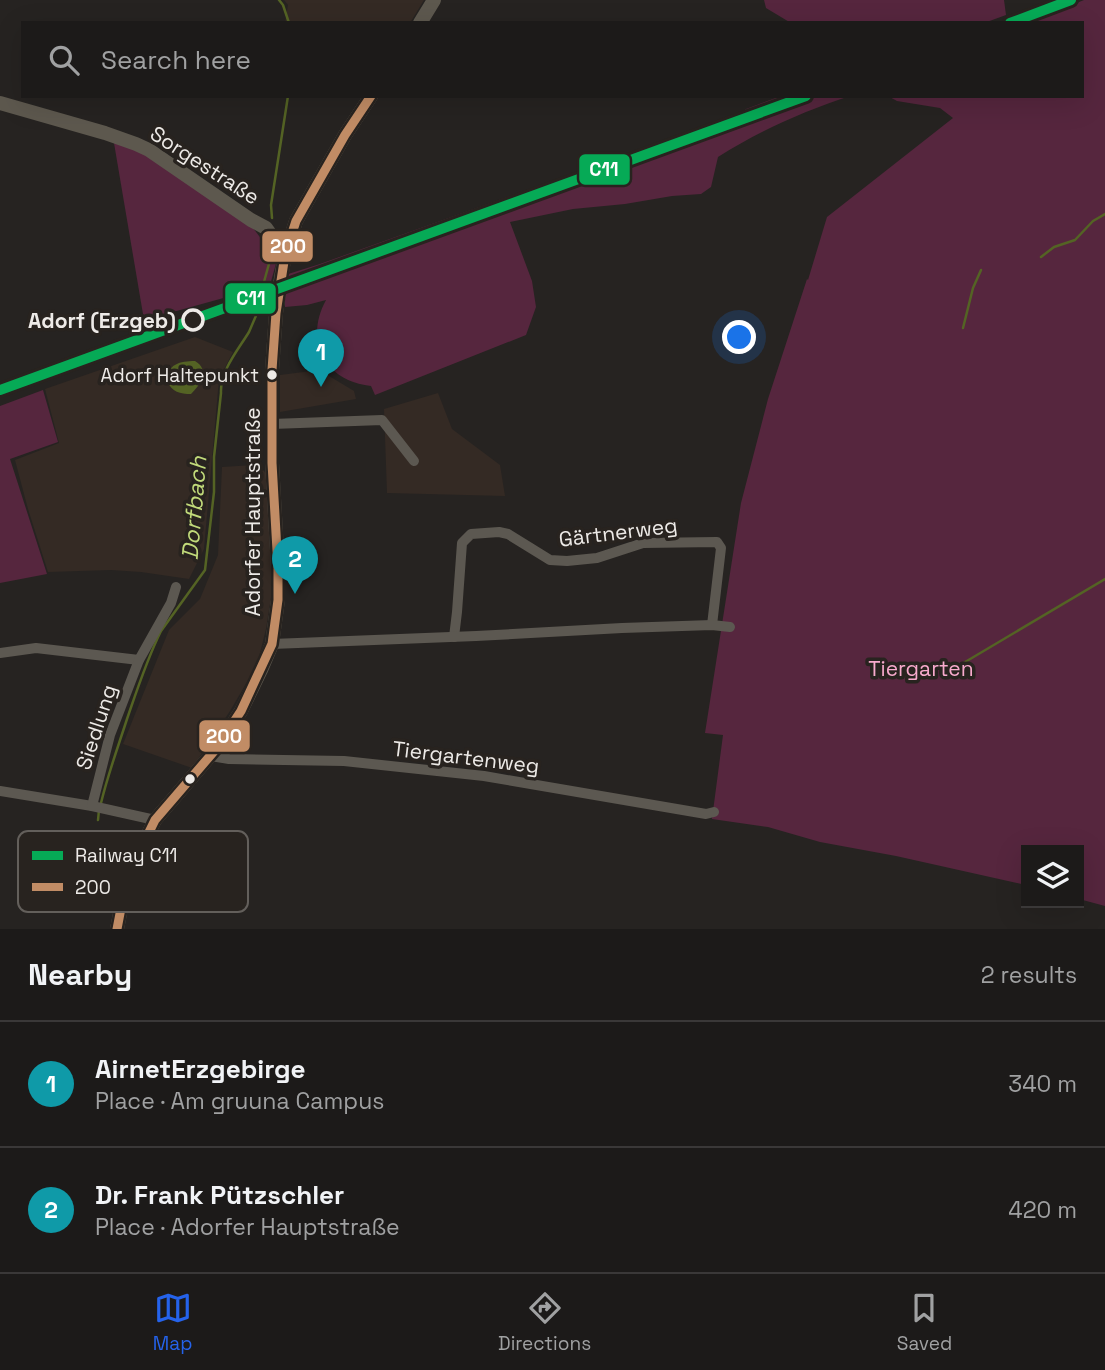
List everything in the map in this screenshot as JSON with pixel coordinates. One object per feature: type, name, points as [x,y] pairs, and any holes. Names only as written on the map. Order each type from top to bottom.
[{"type":"street","points":[[421,21],[434,0]]},
{"type":"street","name":"Adorfer Hauptstraße","points":[[150,831],[155,820],[211,756],[241,711],[272,644],[278,600],[278,568],[272,463],[272,370],[276,313],[285,255],[296,221],[345,135],[371,98]]},
{"type":"street","name":"Sorgestraße","points":[[0,103],[105,133],[149,150],[266,228],[285,255]]},
{"type":"street","name":"Sorgestraße","points":[[266,228],[284,226],[296,221]]},
{"type":"street","points":[[272,424],[382,420],[414,461]]},
{"type":"street","name":"Gärtnerweg","points":[[454,637],[462,543],[471,534],[483,533],[508,534],[550,559],[567,561],[597,558],[643,543],[717,542],[721,548],[712,625]]},
{"type":"street","name":"Siedlung","points":[[92,806],[110,735],[139,660],[171,603],[176,587]]},
{"type":"street","points":[[272,644],[712,625],[730,627]]},
{"type":"street","name":"Siedlung","points":[[0,653],[36,649],[139,660]]},
{"type":"street","name":"Tiergartenweg","points":[[211,756],[229,759],[344,761],[484,776],[706,814],[714,812]]},
{"type":"street","points":[[0,791],[92,806],[155,820]]},
{"type":"shaded area","points":[[284,0],[424,0],[411,21],[285,21],[288,5]]},
{"type":"shaded area","points":[[195,337],[233,352],[219,379],[204,549],[189,579],[111,570],[48,572],[15,460],[59,443],[45,389]]},
{"type":"shaded area","points":[[195,361],[203,373],[198,386],[191,394],[174,390],[167,381],[169,371],[180,363]]},
{"type":"shaded area","points":[[319,370],[354,391],[356,399],[280,412],[280,375]]},
{"type":"shaded area","points":[[438,393],[452,429],[500,465],[505,496],[387,493],[384,409]]},
{"type":"shaded area","points":[[254,465],[267,474],[272,591],[266,629],[257,665],[192,768],[123,744],[169,630],[200,599],[218,555],[222,467]]},
{"type":"green space","points":[[764,0],[1004,0],[1006,15],[990,21],[788,21],[766,8]]},
{"type":"green space","name":"Tiergarten","points":[[1084,0],[1105,0],[1105,906],[1084,900],[1084,845],[1021,845],[1021,884],[820,842],[768,827],[712,819],[723,735],[705,733],[741,503],[768,399],[827,217],[953,118],[940,108],[892,98],[1084,98],[1084,21],[1033,21]]},
{"type":"green space","points":[[776,98],[844,98],[782,122],[718,157],[711,187],[701,194],[573,209],[510,222],[532,281],[536,307],[526,335],[375,395],[371,386],[355,383],[341,376],[330,367],[323,356],[317,330],[326,300],[285,307],[285,275],[736,118],[746,109]]},
{"type":"green space","points":[[114,143],[141,151],[253,228],[277,260],[270,285],[144,320]]},
{"type":"green space","points":[[43,390],[58,442],[10,459],[47,574],[0,583],[0,406]]},
{"type":"waterway","name":"Dorfbach","points":[[279,0],[288,21]]},
{"type":"waterway","name":"Dorfbach","points":[[272,218],[271,205],[288,98]]},
{"type":"waterway","points":[[1041,257],[1054,247],[1075,240],[1093,221],[1105,214]]},
{"type":"waterway","name":"Dorfbach","points":[[262,289],[272,253]]},
{"type":"waterway","points":[[963,328],[973,288],[981,270]]},
{"type":"waterway","name":"Dorfbach","points":[[101,803],[142,675],[156,642],[205,570],[214,492],[214,457],[221,385],[258,311]]},
{"type":"waterway","points":[[955,668],[1105,579]]},
{"type":"waterway","name":"Dorfbach","points":[[98,820],[99,810]]},
{"type":"rail line","name":"C11","points":[[1015,21],[1071,0]]},
{"type":"rail line","name":"C11","points":[[0,390],[801,98]]},
{"type":"transit line","name":"200","points":[[150,831],[155,820],[216,749],[241,711],[272,644],[278,600],[272,463],[272,370],[276,313],[285,255],[296,221],[345,135],[370,98]]},
{"type":"transit line","name":"200","points":[[117,929],[120,912]]},
{"type":"place","name":"Adorf (Erzgeb)","points":[[193,320]]},
{"type":"place","name":"Adorf Haltepunkt","points":[[272,375]]},
{"type":"place","name":"AirnetErzgebirge","points":[[321,387]]},
{"type":"place","name":"Dr. Frank Pützschler","points":[[295,594]]}]
